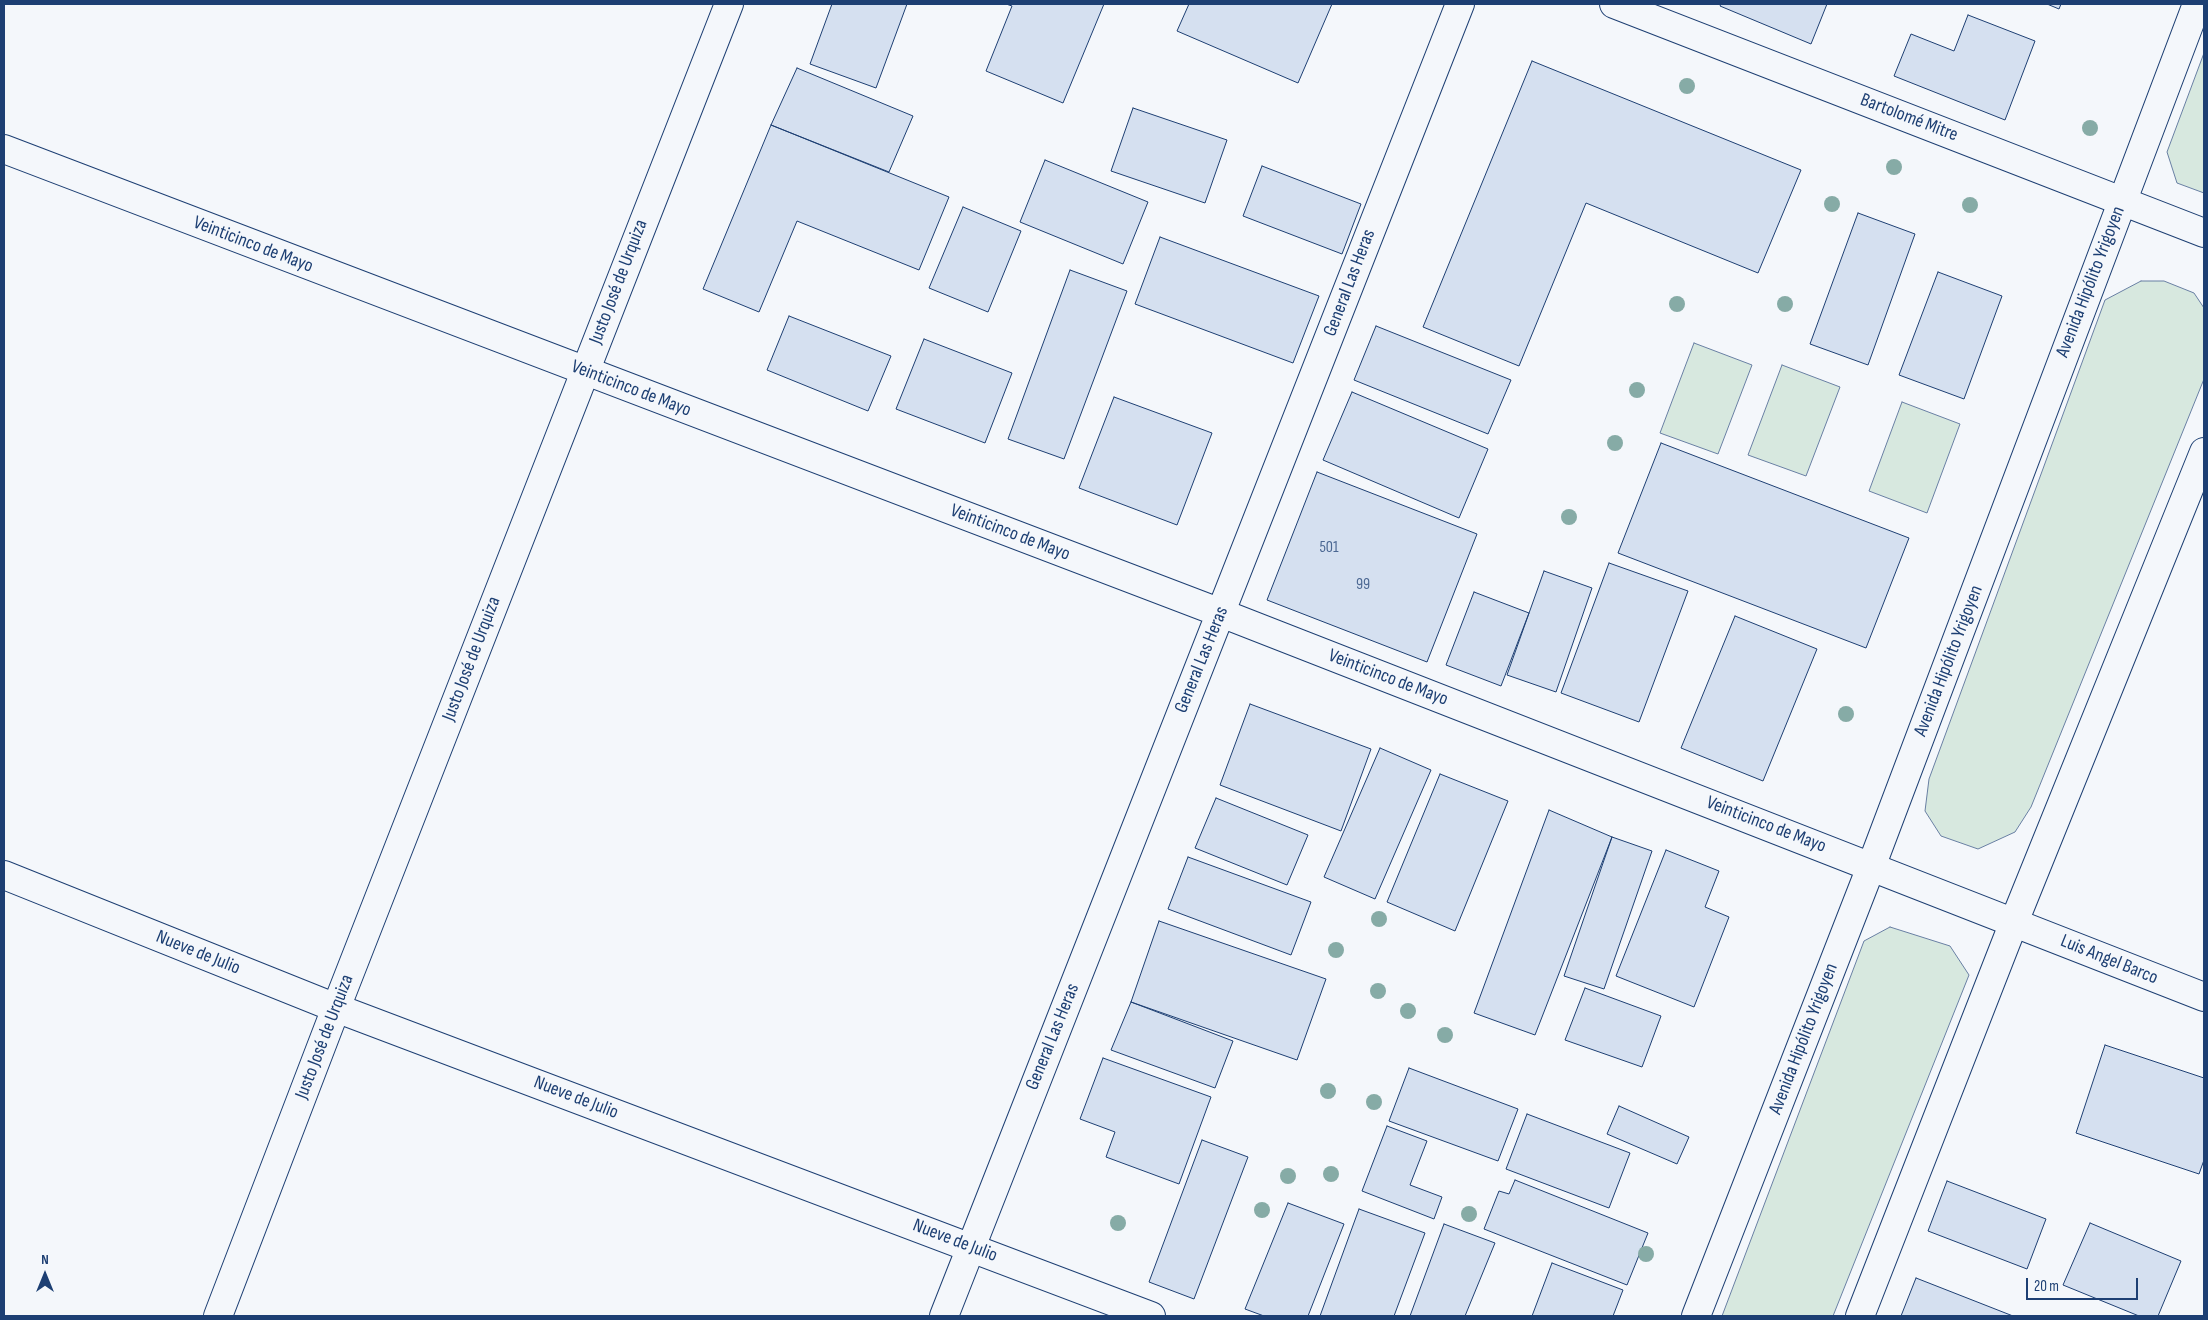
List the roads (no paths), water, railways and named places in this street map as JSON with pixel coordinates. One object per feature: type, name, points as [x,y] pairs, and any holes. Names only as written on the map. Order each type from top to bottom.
[{"type":"street","name":"Justo José de Urquiza","points":[[218,1316],[336,1008],[729,4]]},
{"type":"street","name":"General Las Heras","points":[[944,1316],[1460,4]]},
{"type":"street","name":"Bartolomé Mitre","points":[[1614,4],[2204,233]]},
{"type":"street","name":"Avenida Hipólito Yrigoyen","points":[[1696,1316],[1872,867],[2197,4]]},
{"type":"street","name":"Veinticinco de Mayo","points":[[4,150],[1221,613],[2014,922]]},
{"type":"street","points":[[1860,1316],[2014,922],[2204,452]]},
{"type":"street","name":"Nueve de Julio","points":[[4,875],[336,1008],[1151,1316]]},
{"type":"street","name":"Luis Angel Barco","points":[[2014,922],[2204,997]]}]
